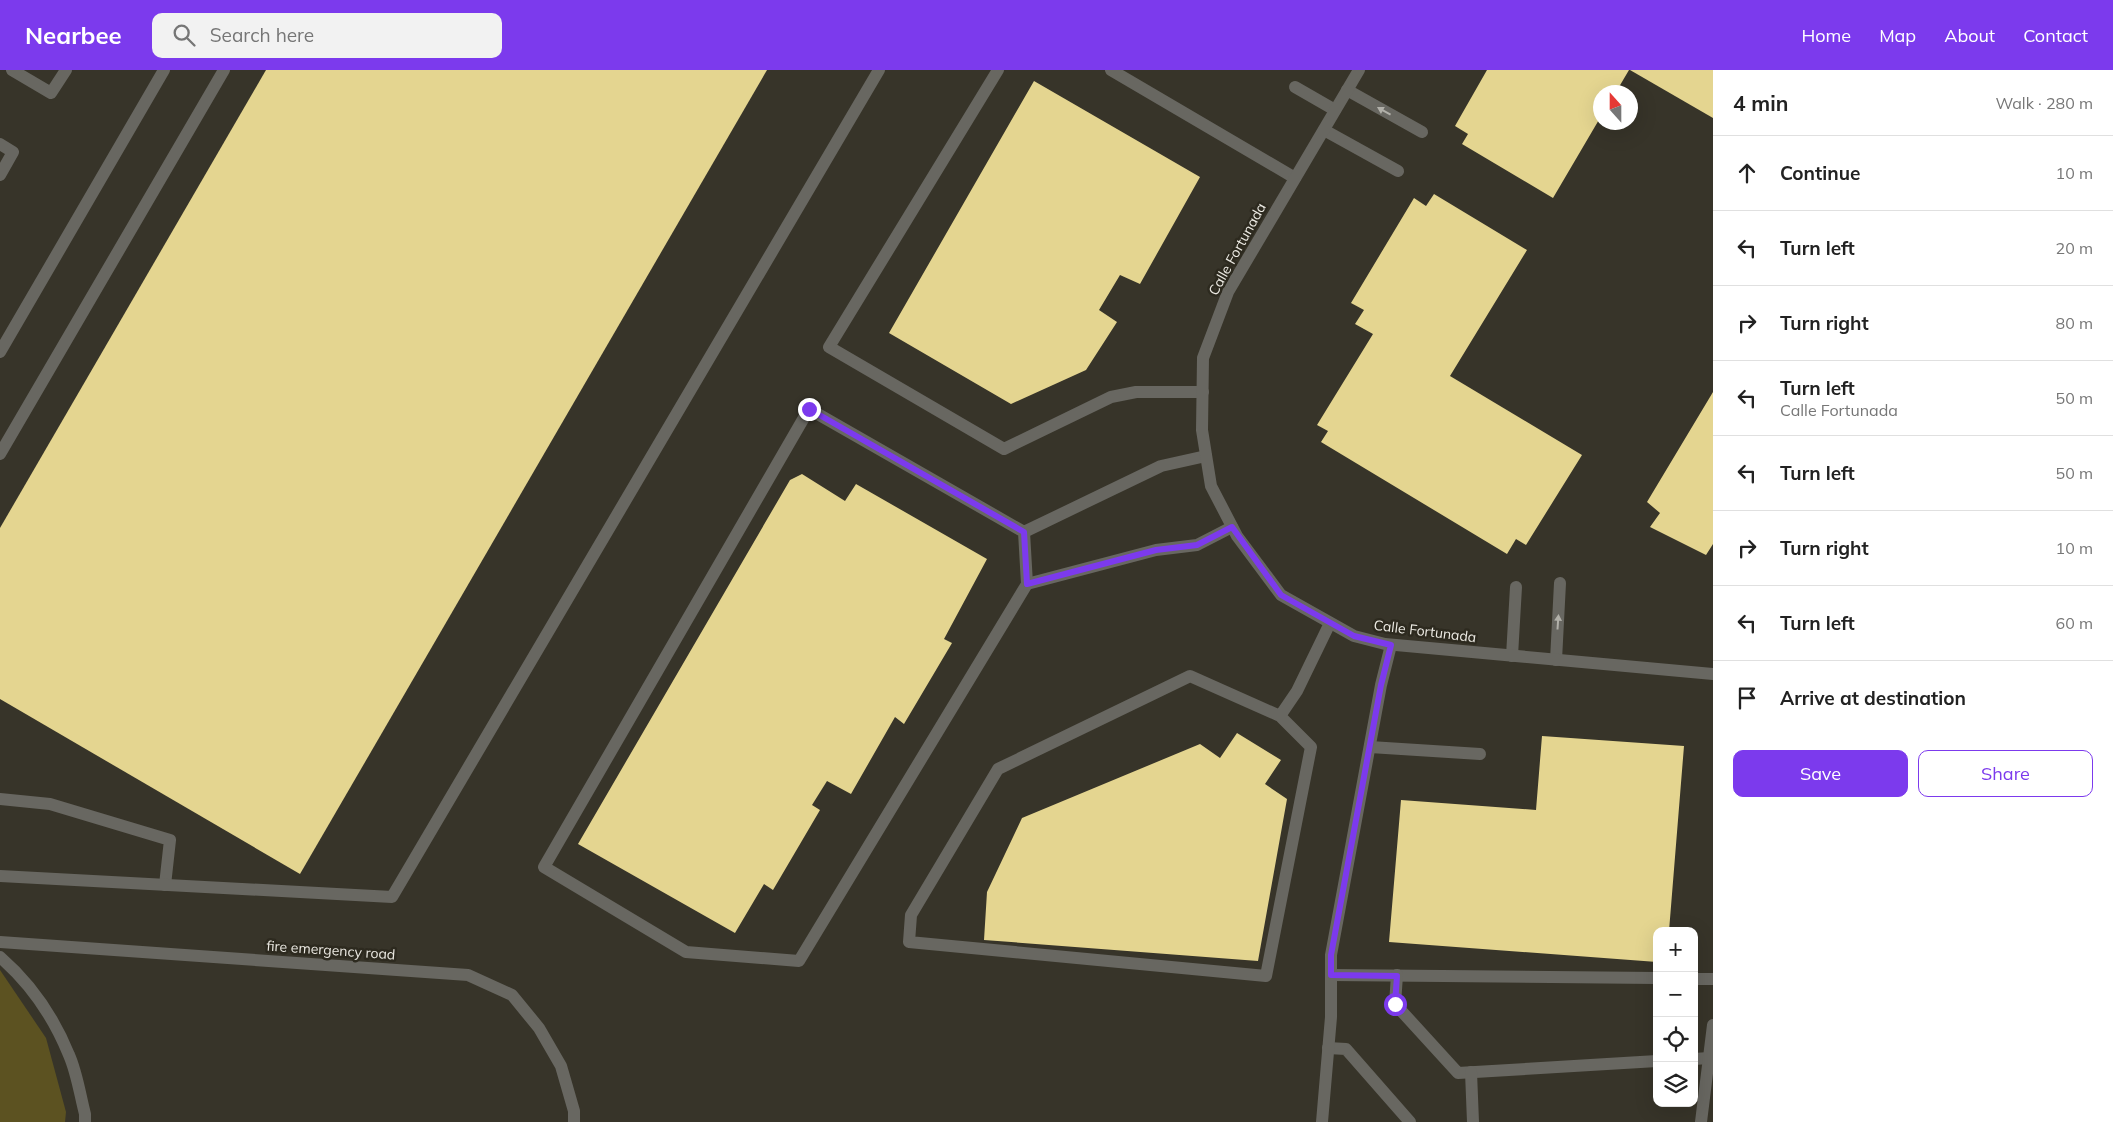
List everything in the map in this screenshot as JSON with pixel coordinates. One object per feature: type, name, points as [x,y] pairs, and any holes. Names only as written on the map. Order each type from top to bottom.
[{"type":"street","points":[[12,70],[51,93],[66,70]]},
{"type":"street","points":[[0,352],[164,70]]},
{"type":"street","points":[[0,454],[224,70]]},
{"type":"street","points":[[0,876],[392,897],[879,70]]},
{"type":"street","points":[[998,70],[829,347],[1004,449],[1111,397],[1136,392],[1202,392]]},
{"type":"street","points":[[1111,70],[1295,178]]},
{"type":"street","name":"Calle Fortunada","points":[[1359,70],[1228,292],[1203,358],[1202,430],[1211,486],[1232,527],[1281,595],[1354,636],[1391,645],[1713,674]]},
{"type":"street","points":[[1295,87],[1335,110]]},
{"type":"street","points":[[1347,90],[1422,132]]},
{"type":"street","points":[[1324,130],[1398,171]]},
{"type":"street","points":[[0,144],[14,152],[0,175]]},
{"type":"street","points":[[809,409],[1024,532],[1027,584],[799,961],[686,952],[544,867],[809,409]]},
{"type":"street","points":[[1024,532],[1161,466],[1206,456]]},
{"type":"street","points":[[1027,584],[1156,550],[1197,545],[1232,527]]},
{"type":"street","points":[[1556,660],[1560,583]]},
{"type":"street","points":[[1512,656],[1516,587]]},
{"type":"street","points":[[1280,716],[1297,691],[1330,623]]},
{"type":"street","points":[[1322,1122],[1328,1048],[1331,955],[1391,645]]},
{"type":"street","points":[[1190,676],[1280,716],[1311,747],[1266,976],[909,942],[911,915],[998,769],[1190,676]]},
{"type":"street","points":[[1370,747],[1480,754]]},
{"type":"street","points":[[0,799],[50,804],[170,840],[166,885]]},
{"type":"street","name":"fire emergency road","points":[[0,942],[468,975],[512,995],[539,1028],[560,1066],[574,1111],[574,1122]]},
{"type":"street","points":[[0,957],[21,976],[50,1019],[69,1055],[85,1114],[85,1122]]},
{"type":"street","points":[[1331,975],[1653,978]]},
{"type":"street","points":[[1397,976],[1395,1004],[1458,1073],[1653,1061]]},
{"type":"street","points":[[1698,979],[1713,979]]},
{"type":"street","points":[[1701,1122],[1713,1025]]},
{"type":"street","points":[[1328,1048],[1346,1049],[1410,1122]]},
{"type":"street","points":[[1698,1059],[1709,1058]]},
{"type":"street","points":[[1471,1072],[1473,1122]]},
{"type":"shaded area","points":[[0,970],[46,1038],[66,1112],[65,1122],[0,1122]]},
{"type":"building","points":[[266,70],[767,70],[300,874],[0,699],[0,528]]},
{"type":"building","points":[[1487,70],[1629,70],[1620,85],[1593,85],[1593,130],[1553,198],[1462,144],[1468,134],[1455,126]]},
{"type":"building","points":[[1630,70],[1713,70],[1713,118]]},
{"type":"building","points":[[1034,81],[1200,177],[1140,284],[1120,275],[1099,310],[1117,322],[1086,370],[1011,404],[889,333]]},
{"type":"building","points":[[1434,194],[1527,250],[1450,376],[1582,455],[1526,545],[1516,539],[1507,554],[1321,442],[1328,431],[1317,425],[1373,334],[1355,324],[1364,310],[1351,303],[1414,198],[1426,206]]},
{"type":"building","points":[[1713,392],[1713,544],[1706,555],[1650,527],[1660,513],[1647,502]]},
{"type":"building","points":[[802,474],[845,501],[856,484],[987,559],[944,639],[952,643],[904,724],[895,717],[851,794],[827,781],[812,805],[820,810],[773,890],[764,884],[735,933],[578,844],[790,480]]},
{"type":"building","points":[[1237,733],[1281,760],[1265,784],[1287,799],[1258,961],[984,940],[987,892],[1022,818],[1200,744],[1220,758]]},
{"type":"building","points":[[1542,736],[1684,746],[1669,927],[1653,927],[1653,962],[1389,942],[1401,800],[1536,810]]},
{"type":"route","points":[[809,409],[1024,532],[1027,584],[1156,550],[1197,545],[1232,527],[1281,595],[1354,636],[1391,645],[1381,685],[1331,955],[1331,975],[1397,976],[1395,1004]]}]
